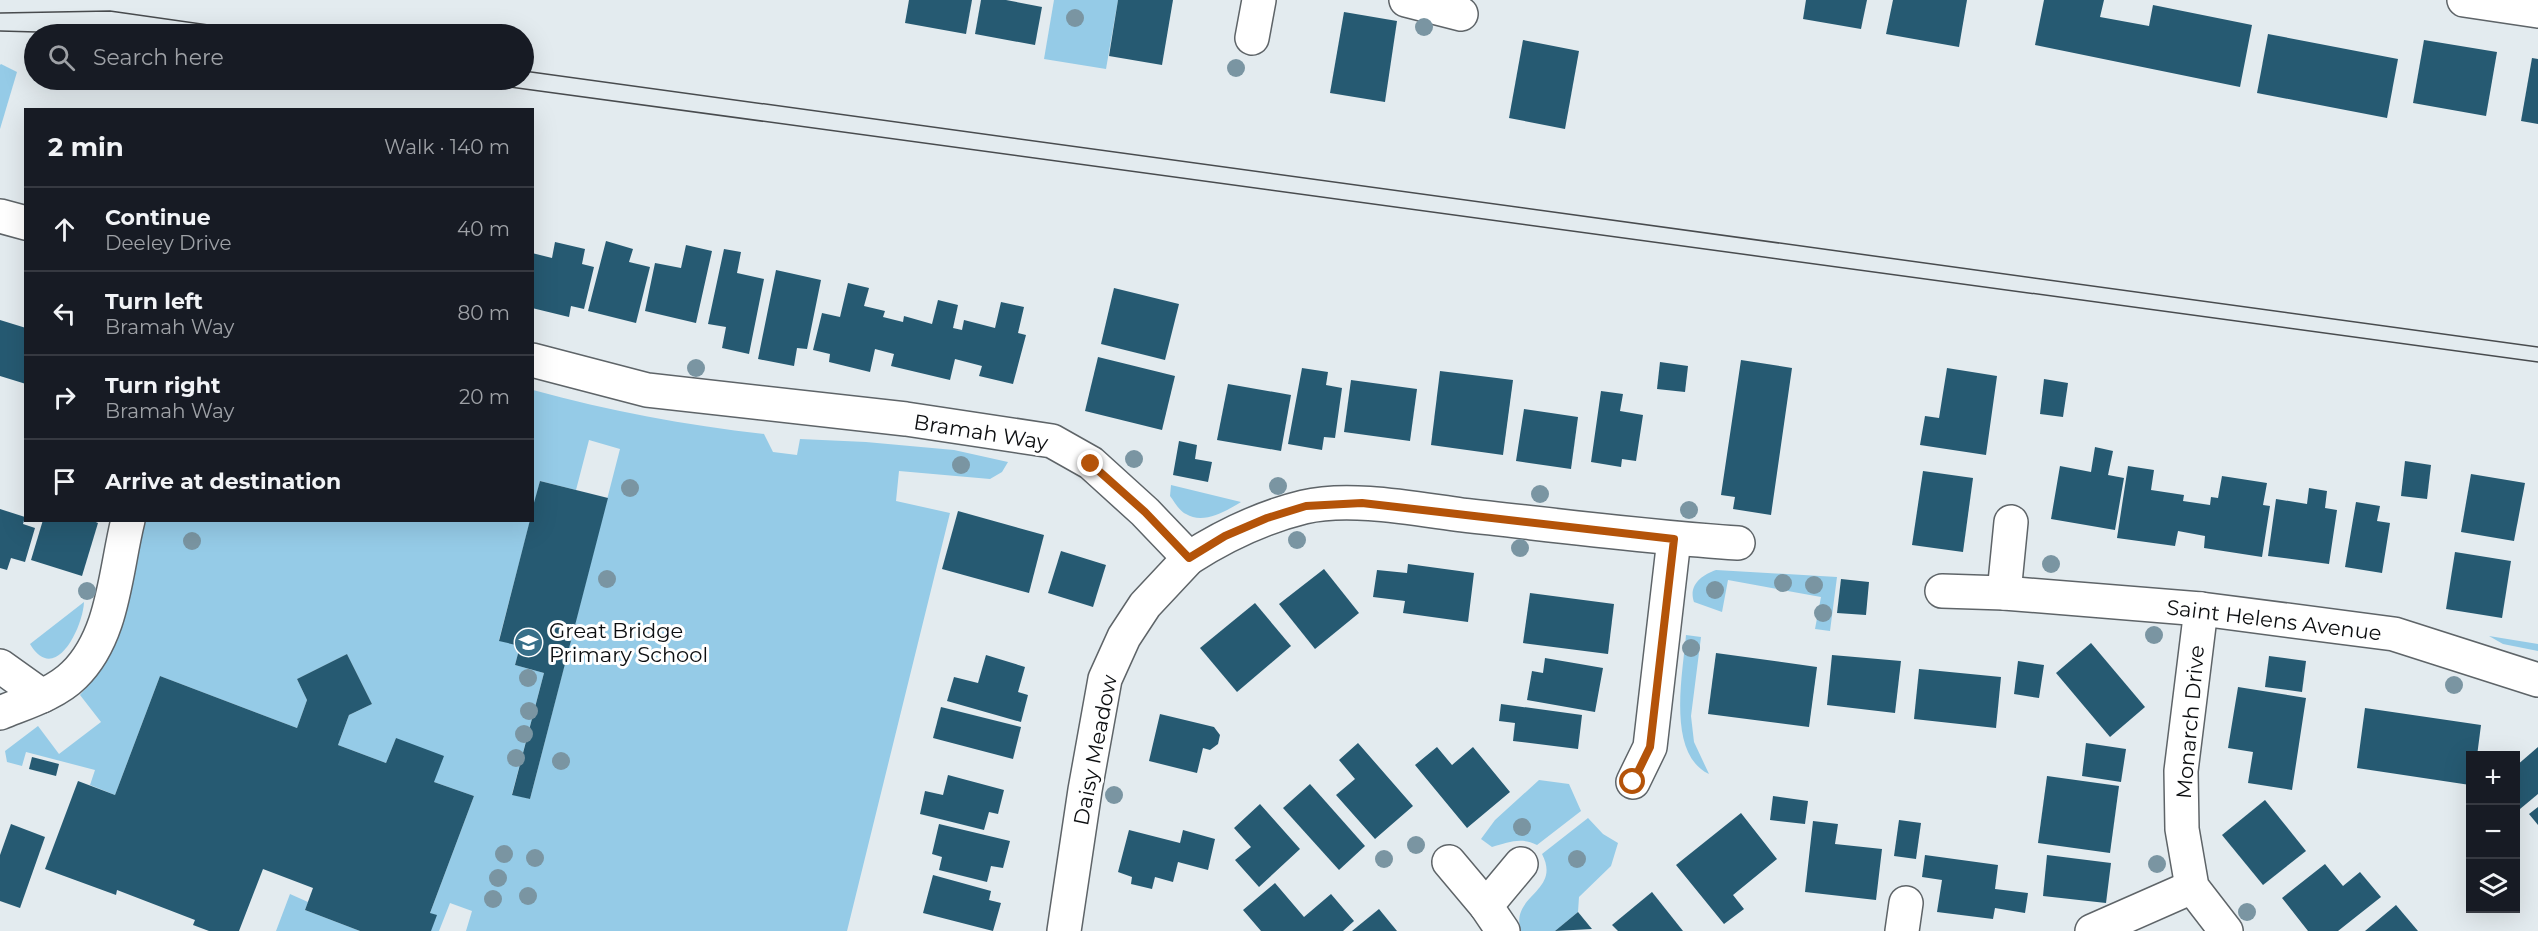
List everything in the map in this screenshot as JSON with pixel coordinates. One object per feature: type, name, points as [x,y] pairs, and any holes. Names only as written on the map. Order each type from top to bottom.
[{"type":"street","points":[[1252,38],[1259,0]]},
{"type":"street","points":[[1406,0],[1461,14]]},
{"type":"street","points":[[2464,0],[2538,11]]},
{"type":"street","points":[[0,216],[24,222]]},
{"type":"street","name":"Bramah Way","points":[[534,361],[647,390],[906,419],[1052,441],[1091,464],[1145,512],[1189,558]]},
{"type":"street","points":[[1189,558],[1225,536],[1267,518],[1306,506],[1362,503],[1674,539],[1738,543]]},
{"type":"street","points":[[0,713],[42,696],[73,676],[96,648],[110,607],[128,522]]},
{"type":"street","points":[[2004,593],[2011,522]]},
{"type":"street","points":[[1633,782],[1650,747],[1674,539]]},
{"type":"street","name":"Daisy Meadow","points":[[1064,931],[1085,790],[1105,679],[1124,637],[1145,605],[1189,558]]},
{"type":"street","name":"Saint Helens Avenue","points":[[1942,591],[2004,593],[2201,609],[2394,634],[2538,680]]},
{"type":"street","name":"Monarch Drive","points":[[2201,609],[2181,771],[2182,829],[2192,887],[2226,931]]},
{"type":"street","points":[[0,666],[42,696]]},
{"type":"street","points":[[1449,862],[1494,919],[1521,864]]},
{"type":"street","points":[[2092,931],[2192,887]]},
{"type":"shaded area","points":[[1054,0],[1118,0],[1106,69],[1044,59]]},
{"type":"shaded area","points":[[0,65],[17,72],[0,129]]},
{"type":"shaded area","name":"Great Bridge Primary School","points":[[534,390],[647,416],[764,434],[773,452],[797,455],[800,439],[954,450],[1008,462],[1002,472],[990,479],[899,471],[896,501],[950,513],[847,931],[466,931],[472,911],[450,903],[439,931],[431,931],[430,913],[474,796],[434,782],[396,738],[386,763],[338,745],[349,715],[372,704],[347,654],[297,679],[307,700],[297,728],[160,676],[115,795],[90,785],[95,770],[26,752],[22,766],[7,762],[5,751],[38,726],[59,754],[101,722],[80,695],[96,675],[117,634],[129,591],[142,522],[530,522],[499,640],[520,646],[515,665],[544,673],[512,794],[530,799],[620,449],[589,440],[576,490],[540,481],[534,506]]},
{"type":"shaded area","points":[[1171,485],[1241,502],[1214,516],[1193,517],[1181,511],[1170,496]]},
{"type":"shaded area","points":[[1716,570],[1837,577],[1830,631],[1815,629],[1821,597],[1728,580],[1722,612],[1694,602],[1693,591],[1697,582]]},
{"type":"shaded area","points":[[84,602],[79,625],[66,648],[58,656],[49,659],[39,655],[30,644]]},
{"type":"shaded area","points":[[1686,635],[1701,637],[1691,716],[1694,742],[1709,774],[1696,764],[1687,749],[1682,731],[1680,711]]},
{"type":"shaded area","points":[[2489,636],[2538,644],[2538,651],[2503,644]]},
{"type":"shaded area","points":[[1539,780],[1569,784],[1581,811],[1537,845],[1520,841],[1492,847],[1481,839],[1495,820]]},
{"type":"shaded area","points":[[1588,818],[1603,834],[1618,843],[1611,866],[1579,897],[1578,912],[1555,931],[1521,931],[1519,919],[1522,909],[1541,886],[1545,877],[1546,867],[1542,854]]},
{"type":"shaded area","points":[[290,894],[308,902],[305,910],[360,931],[276,931]]},
{"type":"building","points":[[909,0],[972,0],[966,34],[905,23]]},
{"type":"building","points":[[981,0],[1006,0],[1042,7],[1035,45],[975,34]]},
{"type":"building","points":[[1118,0],[1173,0],[1162,65],[1109,56]]},
{"type":"building","points":[[1806,0],[1867,0],[1861,29],[1803,19]]},
{"type":"building","points":[[1893,0],[1967,0],[1959,47],[1886,34]]},
{"type":"building","points":[[2044,0],[2104,0],[2100,17],[2149,26],[2153,5],[2252,25],[2240,87],[2035,45]]},
{"type":"building","points":[[1344,12],[1397,21],[1385,102],[1330,93]]},
{"type":"building","points":[[2268,34],[2398,59],[2387,118],[2257,93]]},
{"type":"building","points":[[1523,40],[1579,51],[1565,129],[1509,118]]},
{"type":"building","points":[[2424,40],[2497,52],[2486,116],[2413,103]]},
{"type":"building","points":[[2532,58],[2538,59],[2538,124],[2521,121]]},
{"type":"building","points":[[606,241],[633,249],[629,262],[650,267],[636,323],[588,311]]},
{"type":"building","points":[[555,242],[585,249],[582,264],[594,267],[584,309],[571,306],[569,317],[534,308],[534,254],[552,258]]},
{"type":"building","points":[[686,245],[712,251],[696,323],[645,311],[655,263],[681,268]]},
{"type":"building","points":[[724,249],[741,252],[737,273],[764,279],[749,354],[722,348],[726,327],[708,324]]},
{"type":"building","points":[[776,270],[821,280],[807,349],[797,348],[794,366],[758,359]]},
{"type":"building","points":[[848,283],[869,288],[864,306],[885,311],[883,317],[903,322],[904,316],[932,324],[938,300],[958,305],[953,328],[962,330],[964,320],[995,328],[1001,302],[1024,307],[1018,333],[1026,335],[1013,384],[979,376],[982,366],[955,359],[950,380],[891,366],[894,354],[875,349],[870,372],[829,362],[830,354],[813,350],[822,313],[840,317]]},
{"type":"building","points":[[1114,288],[1179,304],[1165,360],[1101,344]]},
{"type":"building","points":[[0,320],[24,327],[24,383],[0,376]]},
{"type":"building","points":[[1098,357],[1175,376],[1162,430],[1085,411]]},
{"type":"building","points":[[1741,360],[1792,368],[1771,515],[1733,509],[1735,497],[1721,495]]},
{"type":"building","points":[[1660,362],[1688,366],[1685,392],[1657,389]]},
{"type":"building","points":[[1302,368],[1328,372],[1326,385],[1342,388],[1335,438],[1324,437],[1322,450],[1288,444]]},
{"type":"building","points":[[1947,368],[1997,376],[1986,455],[1920,445],[1925,416],[1939,418]]},
{"type":"building","points":[[1440,371],[1513,380],[1503,455],[1431,445]]},
{"type":"building","points":[[2044,379],[2068,383],[2063,417],[2040,414]]},
{"type":"building","points":[[1351,380],[1417,389],[1410,441],[1344,432]]},
{"type":"building","points":[[1228,384],[1291,395],[1281,451],[1217,440]]},
{"type":"building","points":[[1601,391],[1623,394],[1620,411],[1643,415],[1636,461],[1622,459],[1621,467],[1591,462]]},
{"type":"building","points":[[1524,409],[1578,417],[1571,469],[1516,461]]},
{"type":"building","points":[[1179,441],[1197,445],[1195,459],[1212,462],[1208,482],[1173,475]]},
{"type":"building","points":[[2095,447],[2113,451],[2108,475],[2124,478],[2115,530],[2051,519],[2060,466],[2091,472]]},
{"type":"building","points":[[2405,461],[2431,465],[2427,499],[2401,496]]},
{"type":"building","points":[[2128,466],[2154,470],[2151,490],[2184,495],[2183,501],[2210,505],[2211,497],[2218,498],[2222,476],[2267,483],[2263,505],[2270,506],[2262,557],[2204,548],[2205,536],[2178,531],[2175,546],[2117,538]]},
{"type":"building","points":[[1923,471],[1973,478],[1963,552],[1912,545]]},
{"type":"building","points":[[2471,474],[2525,483],[2514,541],[2461,532]]},
{"type":"building","points":[[540,481],[608,498],[530,799],[512,795],[544,673],[515,665],[520,646],[499,641],[529,522],[534,522],[534,503]]},
{"type":"building","points":[[2309,488],[2327,491],[2325,508],[2337,510],[2329,564],[2268,556],[2276,499],[2307,504]]},
{"type":"building","points":[[2356,502],[2380,506],[2377,521],[2390,523],[2382,573],[2345,567]]},
{"type":"building","points":[[0,509],[24,517],[23,524],[35,528],[25,562],[11,558],[7,570],[0,568]]},
{"type":"building","points":[[958,511],[1044,535],[1029,593],[942,569]]},
{"type":"building","points":[[42,522],[98,523],[82,576],[31,560]]},
{"type":"building","points":[[1061,551],[1106,565],[1093,607],[1048,593]]},
{"type":"building","points":[[2455,552],[2511,561],[2502,618],[2446,609]]},
{"type":"building","points":[[1408,564],[1474,573],[1468,622],[1403,613],[1405,601],[1373,597],[1377,570],[1407,573]]},
{"type":"building","points":[[1324,569],[1359,613],[1315,649],[1279,604]]},
{"type":"building","points":[[1841,579],[1869,582],[1866,615],[1837,613]]},
{"type":"building","points":[[1530,593],[1614,604],[1608,654],[1523,643]]},
{"type":"building","points":[[1255,603],[1291,646],[1237,692],[1200,648]]},
{"type":"building","points":[[2091,643],[2145,707],[2110,737],[2056,673]]},
{"type":"building","points":[[1716,653],[1817,667],[1809,727],[1708,714]]},
{"type":"building","points":[[347,654],[372,704],[349,715],[338,745],[386,763],[396,738],[444,756],[434,782],[474,796],[430,913],[437,915],[431,931],[360,931],[305,910],[313,888],[263,869],[239,931],[209,931],[193,925],[195,920],[117,890],[116,895],[45,869],[78,781],[115,795],[160,676],[297,728],[307,700],[297,679]]},
{"type":"building","points":[[986,655],[1025,667],[1018,692],[1028,695],[1021,722],[947,701],[954,677],[978,683]]},
{"type":"building","points":[[1832,655],[1901,661],[1895,713],[1827,705]]},
{"type":"building","points":[[2269,656],[2306,661],[2302,692],[2265,687]]},
{"type":"building","points":[[1545,658],[1603,668],[1595,712],[1527,700],[1532,671],[1543,673]]},
{"type":"building","points":[[2018,661],[2044,665],[2039,698],[2014,694]]},
{"type":"building","points":[[1919,669],[2001,677],[1996,728],[1914,719]]},
{"type":"building","points":[[2238,687],[2306,698],[2292,790],[2248,783],[2253,752],[2228,748]]},
{"type":"building","points":[[1501,704],[1582,715],[1578,749],[1513,741],[1515,723],[1499,721]]},
{"type":"building","points":[[941,707],[1021,727],[1013,759],[933,738]]},
{"type":"building","points":[[2365,708],[2481,725],[2478,751],[2466,751],[2466,784],[2357,768]]},
{"type":"building","points":[[1160,714],[1214,727],[1220,735],[1218,744],[1210,750],[1203,748],[1197,773],[1149,761]]},
{"type":"building","points":[[1358,743],[1413,806],[1375,839],[1336,795],[1355,779],[1339,760]]},
{"type":"building","points":[[2086,743],[2126,749],[2121,782],[2082,776]]},
{"type":"building","points":[[1437,747],[1452,765],[1473,747],[1510,792],[1467,828],[1415,765]]},
{"type":"building","points":[[2538,747],[2538,794],[2520,809],[2520,805],[2520,763]]},
{"type":"building","points":[[32,757],[59,764],[56,776],[29,769]]},
{"type":"building","points":[[948,775],[1004,790],[998,814],[989,812],[984,830],[920,814],[925,791],[943,795]]},
{"type":"building","points":[[2047,776],[2119,786],[2110,853],[2038,843]]},
{"type":"building","points":[[1310,784],[1365,846],[1339,870],[1283,808]]},
{"type":"building","points":[[1773,796],[1808,801],[1805,824],[1770,820]]},
{"type":"building","points":[[2265,800],[2306,851],[2263,885],[2222,835]]},
{"type":"building","points":[[1260,804],[1300,849],[1259,887],[1235,860],[1251,847],[1234,828]]},
{"type":"building","points":[[2538,807],[2538,825],[2529,814]]},
{"type":"building","points":[[1741,813],[1777,859],[1733,895],[1744,909],[1724,924],[1676,865]]},
{"type":"building","points":[[1899,820],[1921,823],[1916,859],[1894,856]]},
{"type":"building","points":[[1813,821],[1838,824],[1835,844],[1882,849],[1876,900],[1805,892]]},
{"type":"building","points":[[11,824],[45,837],[20,908],[0,901],[0,855]]},
{"type":"building","points":[[939,824],[1010,841],[1003,868],[991,866],[987,882],[939,870],[942,857],[932,854]]},
{"type":"building","points":[[1129,830],[1180,843],[1183,830],[1215,839],[1208,870],[1178,862],[1173,882],[1155,877],[1152,889],[1131,884],[1132,877],[1118,872]]},
{"type":"building","points":[[1925,855],[1998,865],[1995,889],[2028,893],[2025,913],[1995,908],[1993,919],[1937,912],[1942,880],[1922,877]]},
{"type":"building","points":[[2047,855],[2111,863],[2106,903],[2043,896]]},
{"type":"building","points":[[2325,864],[2343,886],[2360,872],[2381,897],[2338,931],[2308,931],[2282,898]]},
{"type":"building","points":[[933,875],[991,891],[989,900],[1001,903],[993,931],[923,913]]},
{"type":"building","points":[[1275,883],[1304,917],[1331,894],[1354,921],[1343,931],[1261,931],[1243,910]]},
{"type":"building","points":[[1652,892],[1683,931],[1618,931],[1612,925]]},
{"type":"building","points":[[2396,905],[2418,931],[2365,931]]},
{"type":"building","points":[[1379,909],[1397,931],[1352,931]]},
{"type":"building","points":[[1578,912],[1592,929],[1555,931]]},
{"type":"tram line","points":[[0,13],[110,11],[202,24]]},
{"type":"tram line","points":[[0,31],[24,32]]},
{"type":"tram line","points":[[534,72],[2538,347]]},
{"type":"tram line","points":[[533,90],[2538,362]]},
{"type":"place","name":"Great Bridge Primary School","points":[[528,642]]},
{"type":"route","points":[[1091,464],[1145,512],[1189,558],[1225,536],[1267,518],[1306,506],[1362,503],[1674,539],[1650,747],[1633,782]]}]
